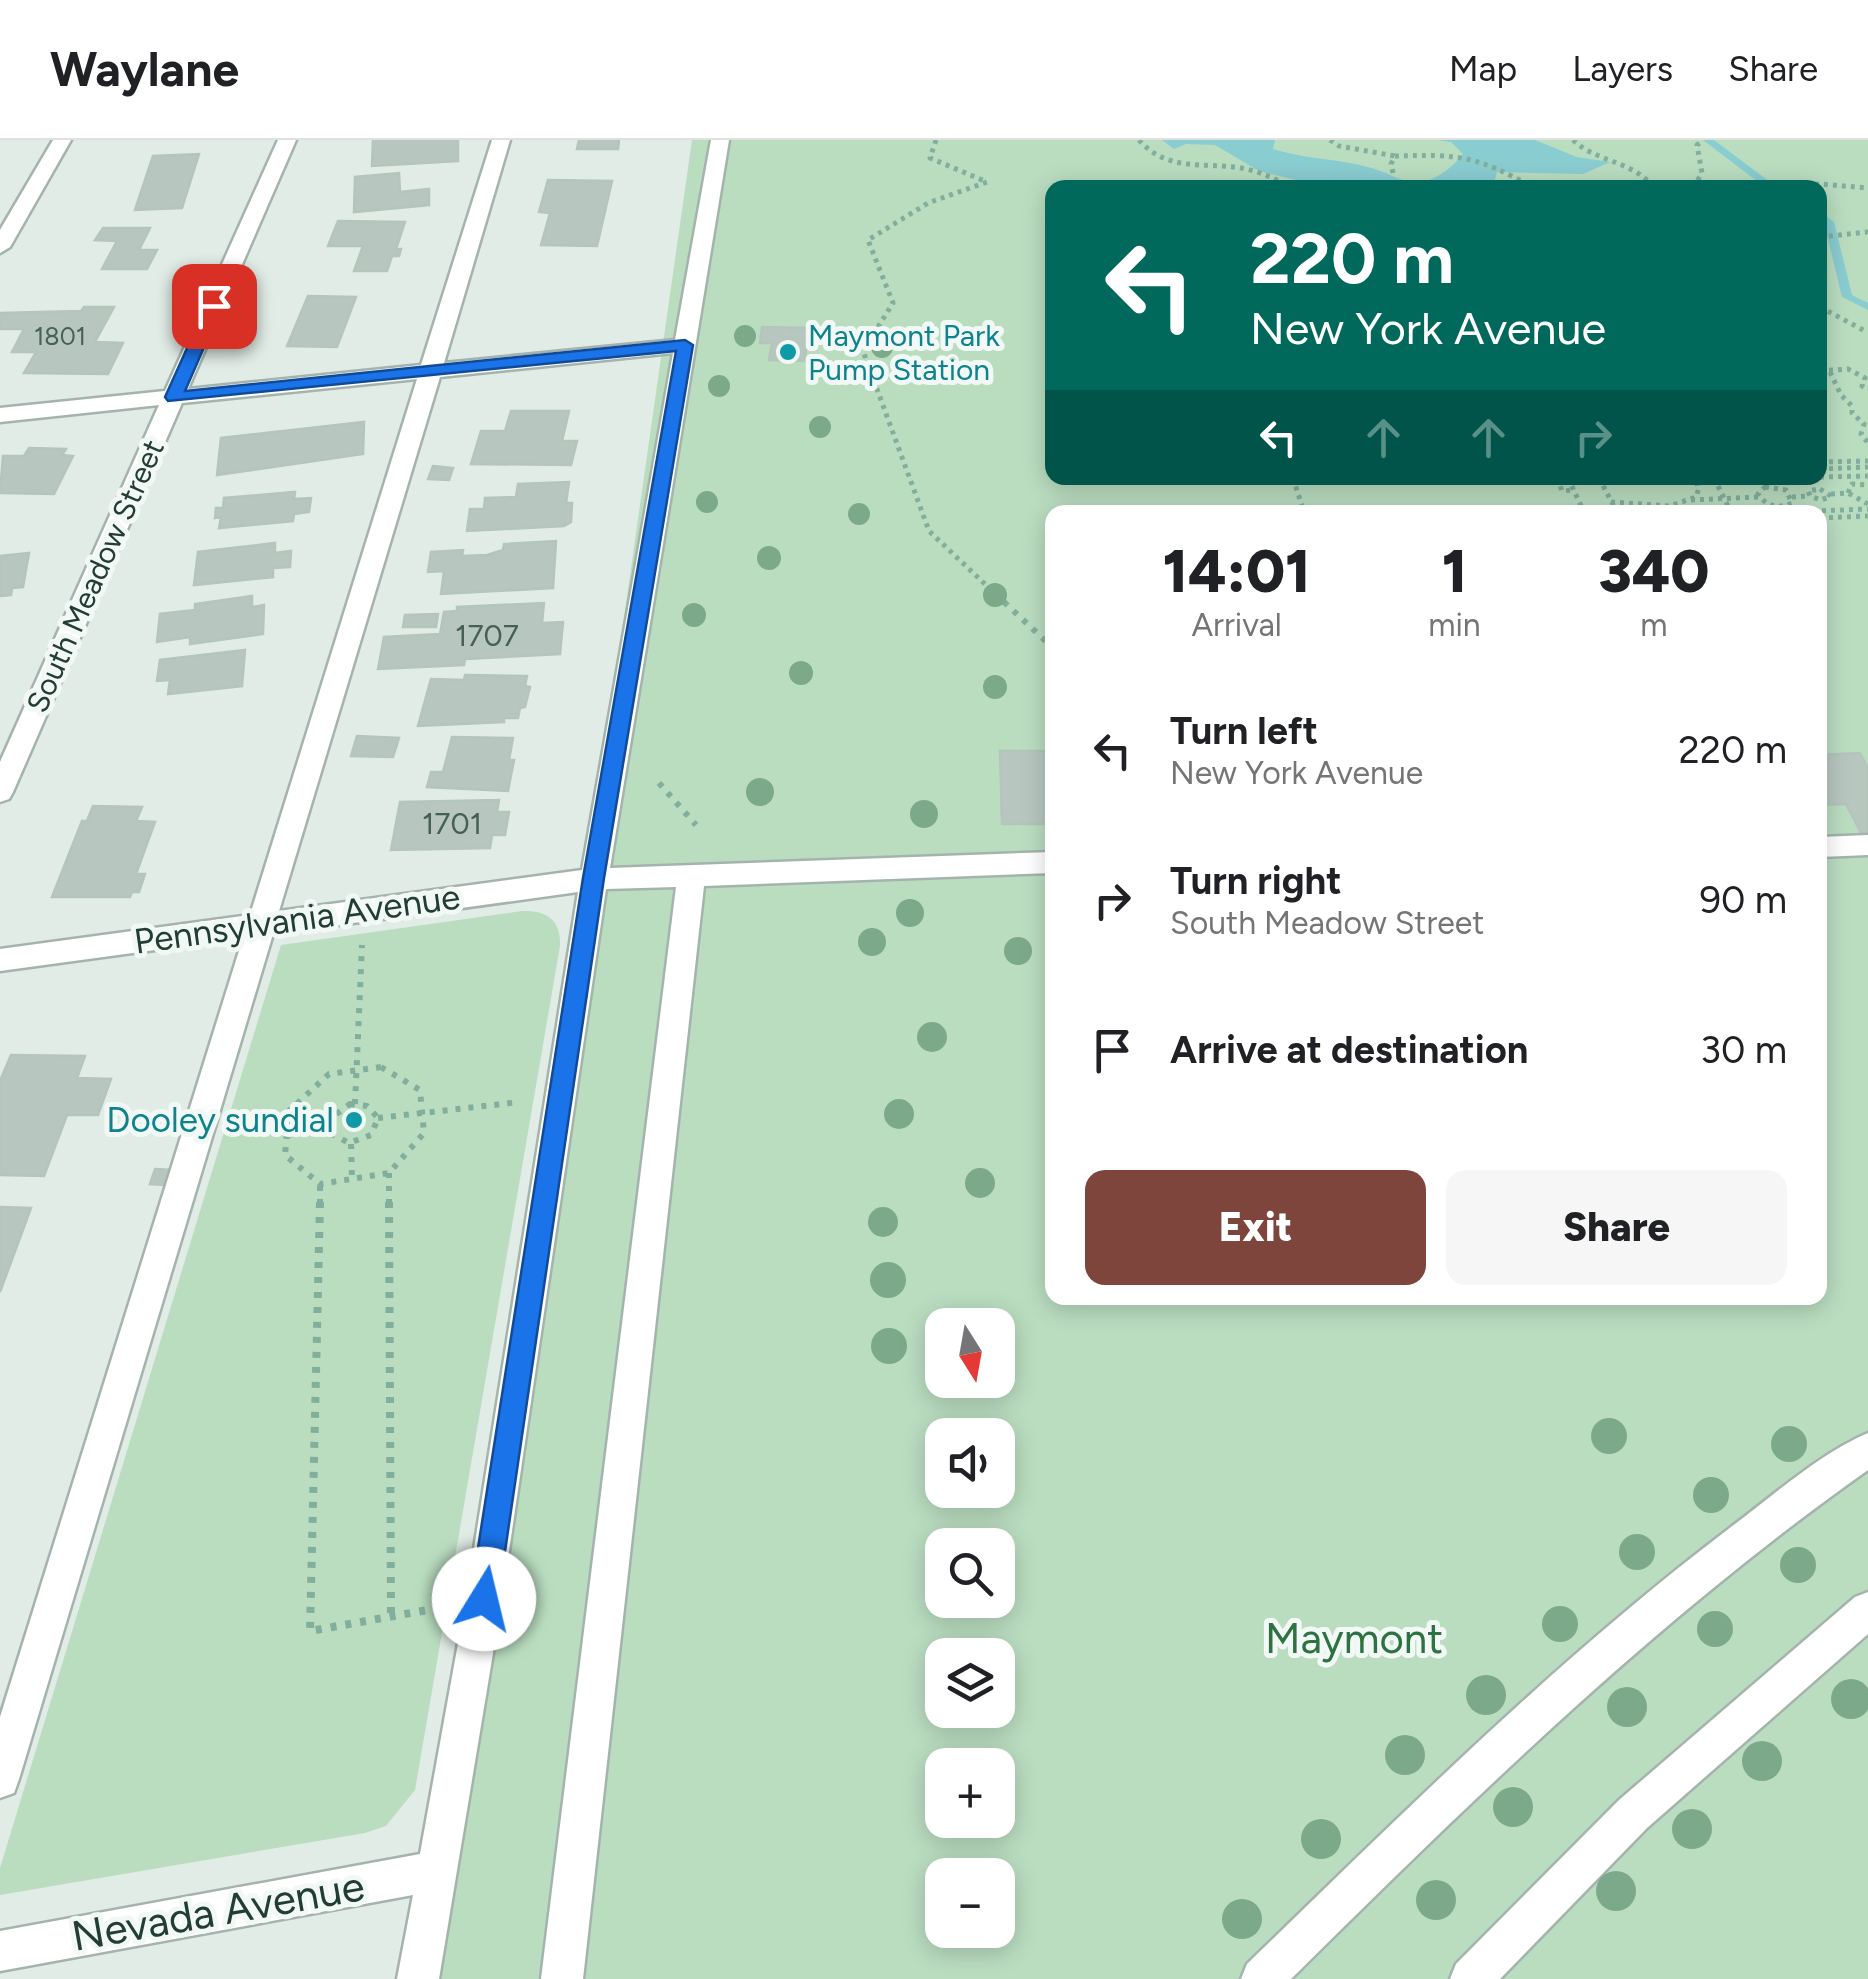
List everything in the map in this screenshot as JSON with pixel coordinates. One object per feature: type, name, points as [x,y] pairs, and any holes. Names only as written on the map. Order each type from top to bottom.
[{"type":"street","points":[[0,248],[62,140]]},
{"type":"street","name":"South Meadow Street","points":[[0,792],[287,140]]},
{"type":"street","points":[[0,1780],[501,140]]},
{"type":"street","points":[[418,1979],[484,1599],[594,878],[720,140]]},
{"type":"street","points":[[0,415],[685,345]]},
{"type":"street","points":[[1827,847],[1868,845]]},
{"type":"street","name":"Pennsylvania Avenue","points":[[0,960],[594,878],[1045,862]]},
{"type":"street","points":[[562,1979],[692,875]]},
{"type":"street","points":[[1262,1979],[1468,1776],[1654,1608],[1868,1450]]},
{"type":"street","points":[[1471,1979],[1633,1814],[1868,1610]]},
{"type":"street","name":"Nevada Avenue","points":[[0,1951],[436,1871]]},
{"type":"path","points":[[936,140],[930,158],[987,182],[928,203],[868,240],[893,303],[862,351],[929,531],[1045,640]]},
{"type":"path","points":[[1138,140],[1166,162],[1208,169],[1239,168],[1271,180]]},
{"type":"path","points":[[1330,140],[1339,146],[1395,156],[1452,154],[1520,180]]},
{"type":"path","points":[[1572,140],[1581,150],[1624,163],[1649,180]]},
{"type":"path","points":[[1700,142],[1704,169],[1701,180]]},
{"type":"path","points":[[1393,173],[1390,164],[1395,156]]},
{"type":"path","points":[[1827,186],[1868,188]]},
{"type":"path","points":[[1827,236],[1868,232]]},
{"type":"path","points":[[1827,309],[1865,331]]},
{"type":"path","points":[[1827,372],[1844,367],[1859,372],[1865,378],[1862,386],[1868,389]]},
{"type":"path","points":[[1830,372],[1841,395],[1852,406],[1852,413],[1864,424],[1861,434],[1868,443]]},
{"type":"path","points":[[1827,466],[1868,464]]},
{"type":"path","points":[[1827,466],[1868,464]]},
{"type":"path","points":[[1849,468],[1855,480]]},
{"type":"path","points":[[1848,493],[1855,480],[1868,476]]},
{"type":"path","points":[[1827,478],[1868,484]]},
{"type":"path","points":[[1560,485],[1562,491],[1573,490]]},
{"type":"path","points":[[1571,485],[1580,505]]},
{"type":"path","points":[[1603,485],[1613,505]]},
{"type":"path","points":[[1676,505],[1696,497],[1696,485]]},
{"type":"path","points":[[1718,485],[1727,505]]},
{"type":"path","points":[[1758,497],[1764,485]]},
{"type":"path","points":[[1775,485],[1792,496],[1821,500],[1829,499],[1830,494]]},
{"type":"path","points":[[1814,485],[1816,490]]},
{"type":"path","points":[[1810,496],[1808,491],[1816,490],[1848,493],[1868,510]]},
{"type":"path","points":[[1790,505],[1792,496]]},
{"type":"path","points":[[1690,500],[1758,497],[1768,505]]},
{"type":"path","points":[[1821,500],[1825,505]]},
{"type":"path","points":[[1612,502],[1635,505]]},
{"type":"path","points":[[1827,508],[1868,510]]},
{"type":"path","points":[[1827,517],[1868,510]]},
{"type":"path","points":[[659,783],[696,825]]},
{"type":"path","points":[[356,1104],[362,943]]},
{"type":"path","points":[[381,1067],[420,1090],[424,1134],[389,1173],[320,1184],[285,1155],[289,1111],[329,1074],[357,1070],[381,1067]]},
{"type":"path","points":[[378,1118],[560,1097]]},
{"type":"path","points":[[330,1128],[338,1110],[356,1104],[372,1108],[378,1118]]},
{"type":"path","points":[[330,1128],[338,1141],[351,1144],[371,1134],[378,1118]]},
{"type":"path","points":[[286,1134],[330,1128]]},
{"type":"path","points":[[351,1144],[352,1179]]},
{"type":"path","points":[[320,1184],[310,1632],[391,1617],[389,1173]]},
{"type":"green space","name":"Maymont","points":[[692,140],[1868,140],[1868,1979],[430,1979]]},
{"type":"green space","points":[[522,911],[539,912],[551,918],[558,929],[560,946],[415,1790],[386,1826],[365,1833],[0,1895],[0,1868],[281,945]]},
{"type":"water","points":[[1162,140],[1275,140],[1273,149],[1360,165],[1406,180],[1296,180],[1259,171],[1215,145],[1186,144],[1174,149]]},
{"type":"water","points":[[1437,140],[1535,140],[1577,157],[1610,162],[1583,174],[1497,172],[1495,180],[1426,180],[1441,174],[1463,154],[1451,142]]},
{"type":"building","points":[[373,140],[458,140],[458,161],[372,166]]},
{"type":"building","points":[[579,140],[619,140],[618,149],[577,149]]},
{"type":"building","points":[[199,154],[182,208],[135,210],[153,156]]},
{"type":"building","points":[[399,173],[400,192],[429,189],[429,205],[354,212],[355,177]]},
{"type":"building","points":[[548,180],[612,181],[597,246],[541,245],[550,213],[539,212]]},
{"type":"building","points":[[338,221],[405,222],[396,249],[401,249],[399,256],[392,256],[387,271],[354,271],[363,246],[328,246]]},
{"type":"building","points":[[103,228],[150,228],[139,250],[157,250],[147,269],[102,269],[117,241],[95,240]]},
{"type":"building","points":[[308,296],[356,297],[337,347],[287,346]]},
{"type":"building","points":[[84,307],[114,307],[95,342],[123,343],[108,374],[24,373],[36,352],[12,352],[24,329],[0,329],[0,313],[81,311]]},
{"type":"building","name":"Maymont Park Pump Station","points":[[762,327],[810,328],[804,361],[769,360],[772,343],[760,343]]},
{"type":"building","points":[[511,411],[569,411],[562,441],[577,441],[571,465],[471,464],[481,431],[505,431]]},
{"type":"building","points":[[364,422],[363,454],[217,475],[221,438]]},
{"type":"building","points":[[29,448],[66,449],[62,455],[73,456],[54,494],[0,493],[3,456],[24,456]]},
{"type":"building","points":[[433,466],[453,468],[449,480],[428,479]]},
{"type":"building","points":[[569,482],[566,503],[572,503],[571,522],[564,526],[467,531],[470,509],[484,509],[485,498],[516,497],[518,484]]},
{"type":"building","points":[[295,492],[294,499],[311,498],[309,512],[294,514],[293,521],[219,528],[221,517],[215,518],[216,508],[223,508],[224,498]]},
{"type":"building","points":[[556,541],[553,588],[441,594],[444,571],[428,572],[431,552],[463,550],[462,556],[487,555],[503,550],[504,544]]},
{"type":"building","points":[[275,543],[275,553],[291,551],[290,567],[273,568],[273,577],[194,585],[198,552]]},
{"type":"building","points":[[29,553],[23,587],[12,588],[11,595],[0,596],[0,556]]},
{"type":"building","points":[[252,596],[252,607],[264,605],[263,634],[190,644],[190,637],[157,642],[160,614],[195,610],[195,604]]},
{"type":"building","points":[[544,603],[542,623],[563,622],[560,654],[465,659],[464,665],[378,669],[384,637],[440,634],[444,612],[457,611],[457,607]]},
{"type":"building","points":[[438,614],[436,627],[403,627],[405,615]]},
{"type":"building","points":[[245,650],[242,686],[168,694],[170,680],[157,681],[160,660]]},
{"type":"building","points":[[465,675],[527,676],[525,686],[530,687],[518,718],[418,726],[431,679],[464,680]]},
{"type":"building","points":[[357,736],[399,738],[393,757],[351,756]]},
{"type":"building","points":[[452,737],[513,738],[509,760],[514,760],[508,791],[427,787],[431,772],[443,772]]},
{"type":"building","points":[[1000,751],[1045,751],[1045,824],[1002,824]]},
{"type":"building","points":[[1860,753],[1868,768],[1868,835],[1862,835],[1846,804],[1827,805],[1827,755]]},
{"type":"building","points":[[499,800],[497,812],[509,812],[505,835],[492,835],[490,848],[391,850],[400,802]]},
{"type":"building","points":[[93,806],[142,807],[136,821],[155,822],[136,874],[145,874],[139,892],[132,892],[130,897],[52,897],[82,821],[87,821]]},
{"type":"building","points":[[11,1055],[85,1056],[77,1078],[111,1079],[98,1115],[67,1115],[44,1176],[0,1175],[0,1081]]},
{"type":"building","points":[[155,1169],[171,1170],[166,1185],[150,1184]]},
{"type":"building","points":[[0,1207],[31,1208],[0,1292]]},
{"type":"waterway","points":[[1708,140],[1762,180]]},
{"type":"waterway","points":[[1827,220],[1847,297],[1868,307]]},
{"type":"place","name":"Maymont Park Pump Station","points":[[788,352]]},
{"type":"place","name":"Dooley sundial","points":[[354,1120]]},
{"type":"route","points":[[214,306],[174,397],[685,345],[594,878],[484,1599]]}]
